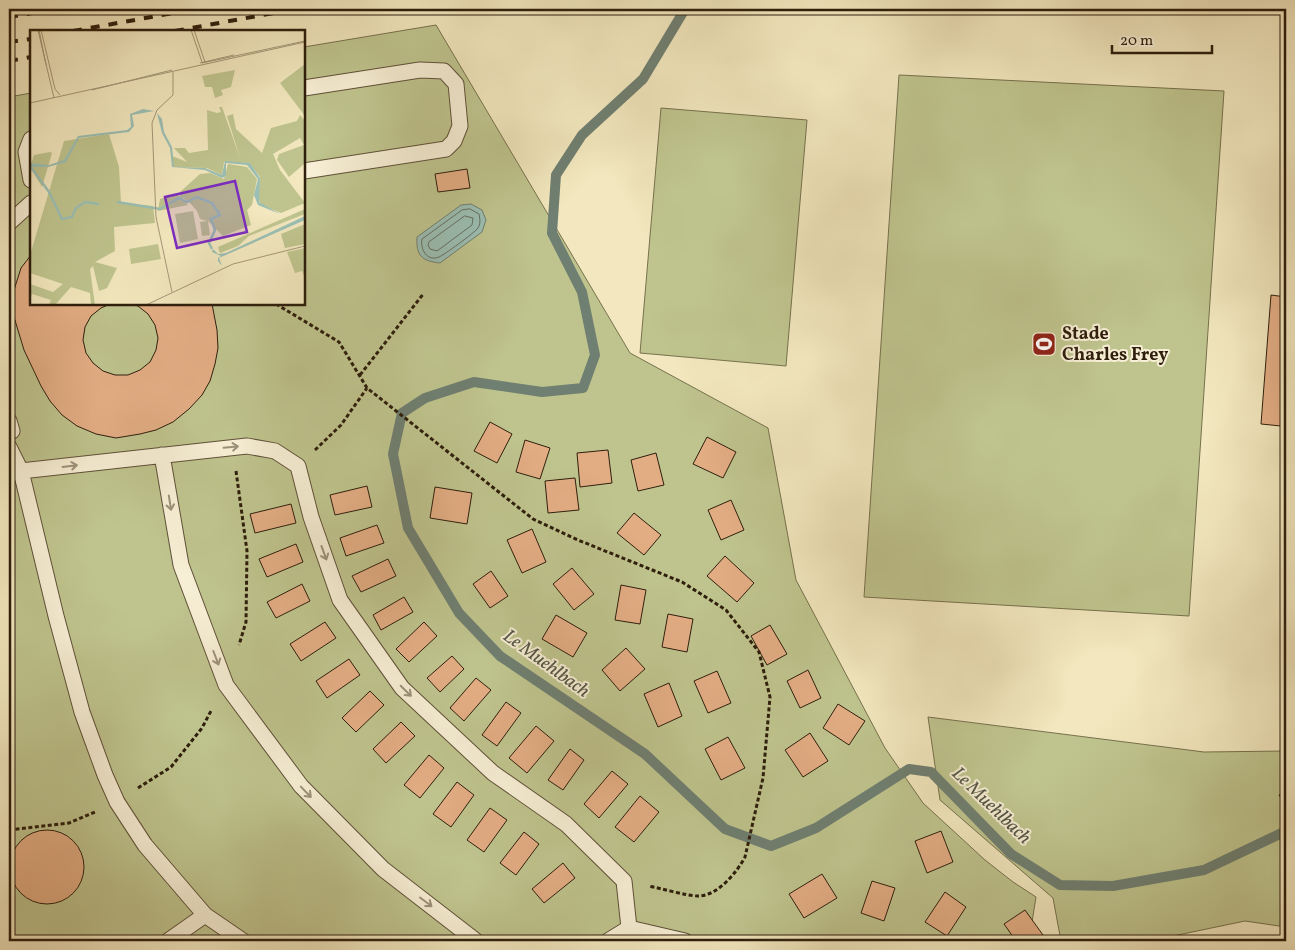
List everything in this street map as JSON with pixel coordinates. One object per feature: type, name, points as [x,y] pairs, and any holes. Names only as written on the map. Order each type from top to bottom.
[{"type":"lane","points":[[305,88],[420,70],[444,71],[456,84],[460,126],[454,141],[446,149],[305,171]]},
{"type":"lane","points":[[30,142],[26,152],[30,174]]},
{"type":"lane","points":[[9,223],[30,205]]},
{"type":"lane","points":[[9,421],[12,431],[9,432]]},
{"type":"lane","points":[[15,473],[233,446],[248,446],[275,452],[298,466],[311,517],[340,600],[402,688],[493,773],[566,824],[624,881],[629,928]]},
{"type":"lane","points":[[9,447],[82,712],[117,802],[145,846],[205,915],[242,941]]},
{"type":"lane","points":[[162,455],[181,565],[226,685],[301,786],[383,869],[476,941]]},
{"type":"lane","points":[[168,941],[205,915]]},
{"type":"lane","points":[[608,941],[629,928],[685,941]]},
{"type":"path","points":[[360,375],[424,293]]},
{"type":"path","points":[[278,305],[339,342],[367,388],[533,519],[578,540],[682,582],[726,610],[759,652],[770,697],[764,778],[745,856],[738,868],[720,887],[699,896],[624,881]]},
{"type":"path","points":[[298,466],[341,425],[367,388]]},
{"type":"path","points":[[9,830],[69,823],[117,802],[171,767],[202,728],[226,685],[246,622],[247,552],[233,446]]},
{"type":"green space","points":[[436,25],[630,353],[768,428],[796,580],[885,748],[923,803],[985,860],[1036,897],[1029,941],[9,941],[9,97],[30,93],[30,305],[305,305],[305,47]]},
{"type":"green space","name":"Stade Charles Frey","points":[[899,75],[1224,91],[1189,616],[864,597]]},
{"type":"green space","points":[[661,108],[807,120],[786,366],[640,353]]},
{"type":"green space","points":[[928,717],[1204,752],[1286,751],[1286,927],[1245,921],[1149,941],[1061,941],[1053,898],[940,800]]},
{"type":"water","points":[[471,204],[482,210],[486,220],[482,232],[440,263],[424,259],[419,253],[417,237],[461,205]]},
{"type":"building","points":[[467,169],[470,188],[438,192],[435,174]]},
{"type":"building","points":[[30,256],[30,305],[108,305],[91,316],[85,327],[83,340],[86,353],[93,363],[103,371],[115,375],[128,375],[140,370],[150,362],[156,350],[158,338],[155,325],[148,314],[134,305],[212,305],[218,348],[210,381],[202,395],[173,422],[156,430],[140,434],[116,438],[96,434],[77,426],[62,415],[50,401],[24,350],[14,317],[14,290],[21,268]]},
{"type":"building","points":[[1271,295],[1286,297],[1286,353],[1281,426],[1261,424]]},
{"type":"building","points":[[490,422],[512,434],[497,463],[474,451]]},
{"type":"building","points":[[707,437],[736,452],[723,478],[693,464]]},
{"type":"building","points":[[525,440],[550,448],[540,479],[516,472]]},
{"type":"building","points":[[608,450],[612,483],[580,487],[577,453]]},
{"type":"building","points":[[656,453],[664,485],[638,491],[631,460]]},
{"type":"building","points":[[575,478],[579,510],[548,513],[545,481]]},
{"type":"building","points":[[367,486],[372,507],[335,515],[330,495]]},
{"type":"building","points":[[435,487],[472,493],[467,524],[430,518]]},
{"type":"building","points":[[731,500],[744,530],[721,540],[708,510]]},
{"type":"building","points":[[291,504],[296,523],[255,533],[250,514]]},
{"type":"building","points":[[634,513],[661,535],[644,555],[617,533]]},
{"type":"building","points":[[377,525],[384,543],[346,556],[340,538]]},
{"type":"building","points":[[532,529],[546,562],[522,573],[507,540]]},
{"type":"building","points":[[296,544],[303,562],[267,577],[259,559]]},
{"type":"building","points":[[725,556],[754,583],[737,602],[707,576]]},
{"type":"building","points":[[388,559],[396,576],[361,592],[352,576]]},
{"type":"building","points":[[572,568],[594,594],[574,610],[553,584]]},
{"type":"building","points":[[491,571],[508,596],[490,608],[473,584]]},
{"type":"building","points":[[302,584],[310,601],[276,618],[267,602]]},
{"type":"building","points":[[621,585],[646,590],[640,624],[615,620]]},
{"type":"building","points":[[404,597],[413,612],[381,630],[373,615]]},
{"type":"building","points":[[668,614],[693,619],[687,652],[662,647]]},
{"type":"building","points":[[556,615],[587,633],[573,657],[542,639]]},
{"type":"building","points":[[325,622],[336,638],[301,661],[290,644]]},
{"type":"building","points":[[424,622],[437,636],[409,662],[396,649]]},
{"type":"building","points":[[770,625],[787,654],[767,665],[751,636]]},
{"type":"building","points":[[626,648],[645,669],[620,691],[602,670]]},
{"type":"building","points":[[452,656],[464,669],[440,692],[427,678]]},
{"type":"building","points":[[349,659],[360,675],[327,698],[316,681]]},
{"type":"building","points":[[808,670],[821,698],[800,708],[787,681]]},
{"type":"building","points":[[717,671],[731,703],[708,713],[694,681]]},
{"type":"building","points":[[476,678],[491,690],[464,721],[450,708]]},
{"type":"building","points":[[669,683],[682,716],[658,727],[644,694]]},
{"type":"building","points":[[370,691],[384,705],[356,732],[342,718]]},
{"type":"building","points":[[506,702],[521,713],[497,746],[482,735]]},
{"type":"building","points":[[838,704],[865,721],[849,745],[823,728]]},
{"type":"building","points":[[401,722],[415,736],[386,763],[373,749]]},
{"type":"building","points":[[536,726],[554,741],[527,773],[509,758]]},
{"type":"building","points":[[810,733],[828,761],[803,777],[785,750]]},
{"type":"building","points":[[728,737],[745,768],[721,780],[705,749]]},
{"type":"building","points":[[570,749],[584,760],[563,790],[548,780]]},
{"type":"building","points":[[429,755],[444,768],[420,798],[404,785]]},
{"type":"building","points":[[612,771],[628,784],[599,818],[584,804]]},
{"type":"building","points":[[457,782],[474,795],[451,827],[433,814]]},
{"type":"building","points":[[1286,790],[1286,806],[1279,795]]},
{"type":"building","points":[[640,796],[659,812],[634,842],[615,827]]},
{"type":"building","points":[[490,808],[507,820],[484,852],[467,840]]},
{"type":"building","points":[[47,830],[61,833],[73,841],[81,853],[84,867],[81,881],[73,893],[61,901],[47,904],[33,901],[21,893],[13,881],[10,867],[13,853],[21,841],[33,833]]},
{"type":"building","points":[[941,831],[953,862],[927,873],[915,841]]},
{"type":"building","points":[[524,832],[539,844],[516,875],[500,863]]},
{"type":"building","points":[[563,863],[575,878],[544,903],[532,889]]},
{"type":"building","points":[[822,874],[837,898],[804,918],[789,894]]},
{"type":"building","points":[[872,881],[895,888],[884,921],[861,913]]},
{"type":"building","points":[[945,892],[966,907],[947,936],[925,922]]},
{"type":"building","points":[[1025,910],[1043,935],[1035,941],[1016,941],[1004,924]]},
{"type":"waterway","name":"Le Muehlbach","points":[[685,9],[643,79],[582,135],[556,175],[552,233],[582,292],[595,355],[583,388],[542,392],[474,382],[425,398],[402,413],[393,454],[408,528],[459,613],[500,656],[645,754],[725,829],[771,846],[816,828],[909,769],[931,772],[1011,854],[1060,885],[1113,886],[1204,870],[1286,831]]},
{"type":"railway","points":[[9,17],[55,9]]},
{"type":"railway","points":[[79,30],[196,9]]},
{"type":"railway","points":[[180,30],[296,9]]},
{"type":"railway","points":[[9,42],[30,39]]},
{"type":"railway","points":[[9,61],[30,57]]},
{"type":"place","name":"Stade Charles Frey","points":[[1044,344]]}]
